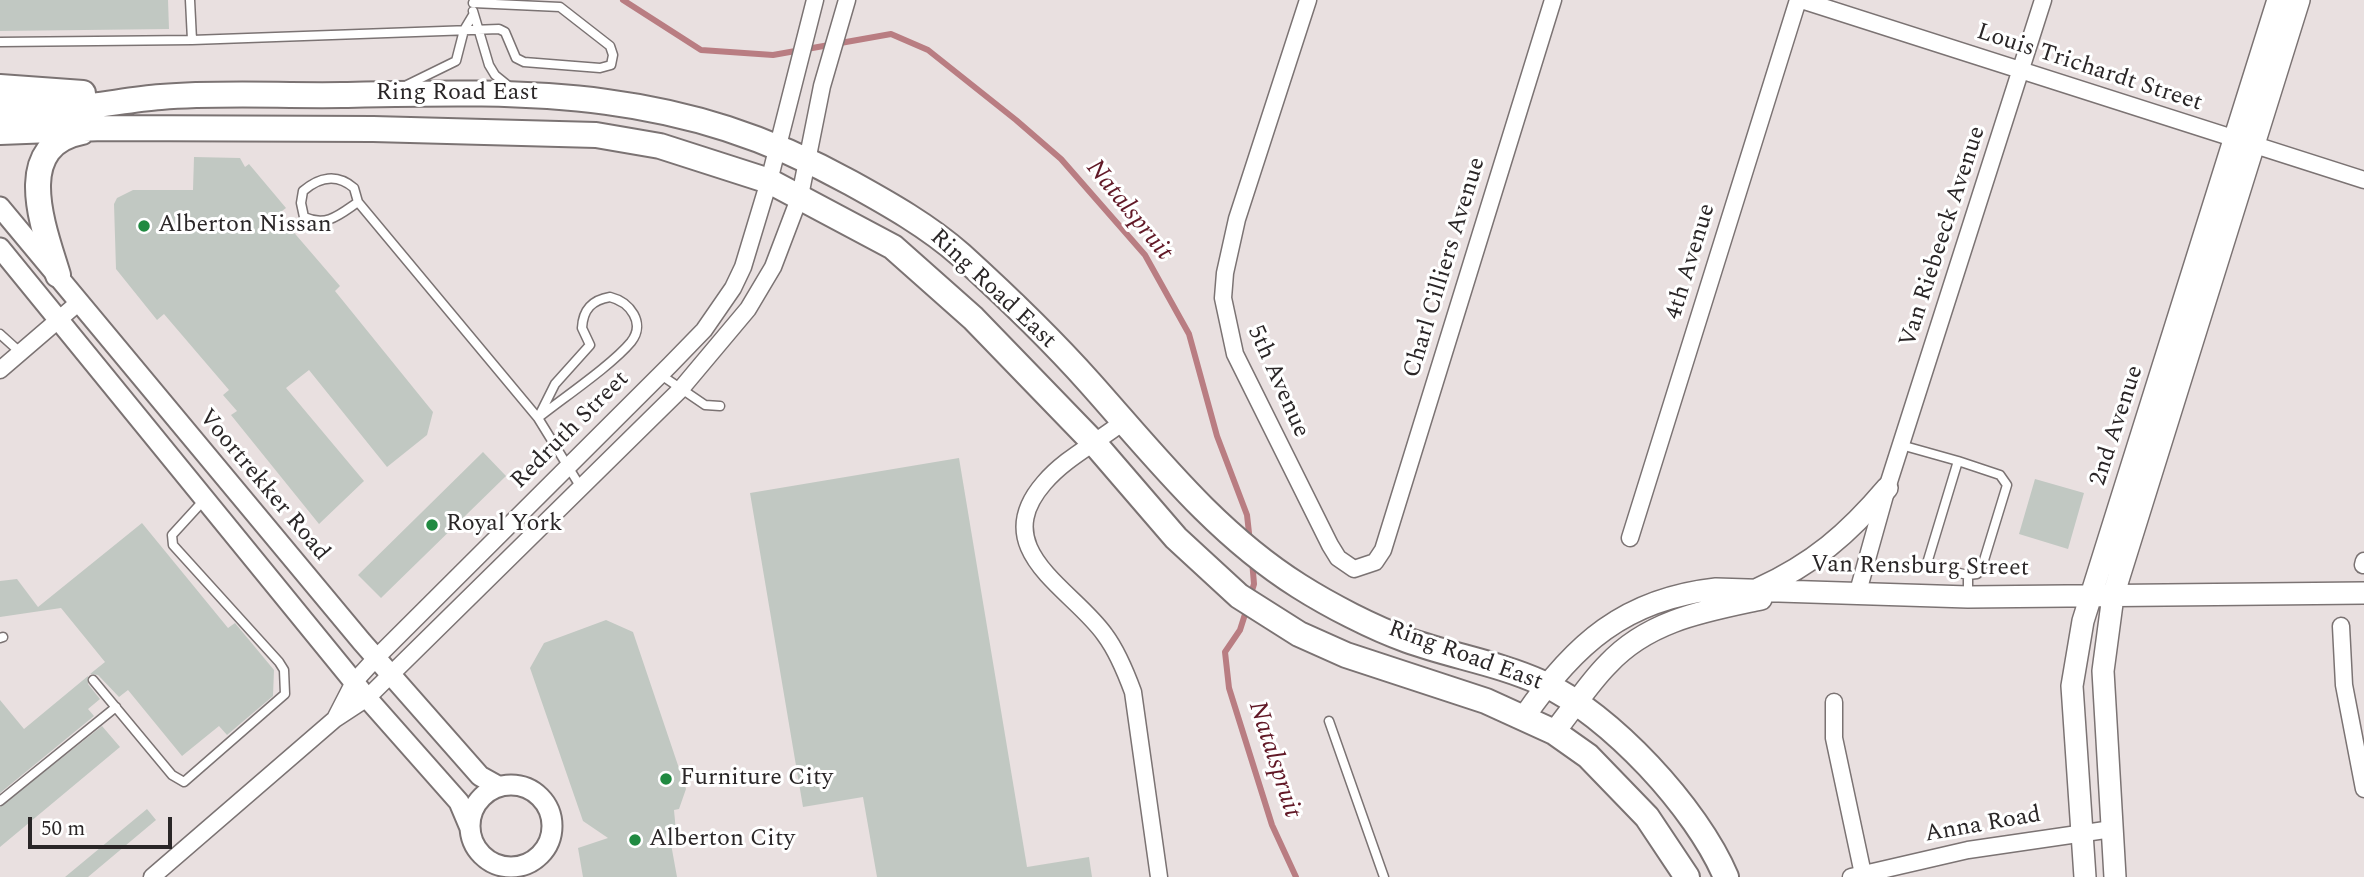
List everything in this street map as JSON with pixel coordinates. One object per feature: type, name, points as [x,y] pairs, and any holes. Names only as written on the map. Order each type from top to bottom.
[{"type":"main road","name":"2nd Avenue","points":[[2085,877],[2072,686],[2080,635],[2278,0]]},
{"type":"main road","name":"2nd Avenue","points":[[2115,877],[2103,671],[2113,596],[2256,146],[2299,0]]},
{"type":"main road","points":[[0,87],[163,96]]},
{"type":"main road","name":"Ring Road East","points":[[0,110],[72,108],[163,96],[519,93],[632,104],[691,117],[777,145],[902,212],[957,252],[1084,376],[1187,493],[1225,531],[1303,589],[1404,639],[1500,666],[1546,684],[1611,730],[1675,795],[1718,859],[1726,877]]},
{"type":"main road","name":"Ring Road East","points":[[0,132],[103,128],[373,129],[596,135],[660,146],[769,181],[893,247],[973,318],[1095,444],[1176,537],[1240,596],[1298,634],[1346,655],[1486,701],[1554,732],[1588,756],[1647,817],[1687,877]]},
{"type":"main road","points":[[58,275],[37,204],[36,185],[43,159],[58,142],[73,134],[103,128]]},
{"type":"main road","points":[[1752,592],[1789,575],[1822,553],[1854,527],[1887,488]]},
{"type":"main road","name":"Van Rensburg Street","points":[[1524,717],[1546,684],[1590,639],[1625,614],[1655,600],[1684,593],[1716,589],[1968,597],[2364,593]]},
{"type":"main road","points":[[1554,732],[1606,665],[1629,644],[1664,624],[1703,612],[1790,593]]},
{"type":"street","name":"5th Avenue","points":[[1308,0],[1237,219],[1225,273],[1226,324],[1235,354],[1256,401],[1338,558],[1354,569],[1375,562],[1383,550]]},
{"type":"street","name":"Charl Cilliers Avenue","points":[[1383,550],[1553,0]]},
{"type":"street","name":"Louis Trichardt Street","points":[[1800,0],[2364,180]]},
{"type":"street","name":"4th Avenue","points":[[1630,537],[1800,0]]},
{"type":"street","name":"Van Riebeeck Avenue","points":[[1857,595],[1887,488],[2043,0]]},
{"type":"street","name":"Redruth Street","points":[[335,719],[354,682],[376,658],[568,469],[704,330],[733,288],[748,251],[769,181],[814,3]]},
{"type":"street","name":"Redruth Street","points":[[152,877],[335,719],[367,698],[680,390],[723,342],[764,285],[788,233],[809,160],[822,86],[846,4]]},
{"type":"street","name":"Voortrekker Road","points":[[0,207],[376,658],[480,776],[498,786]]},
{"type":"street","points":[[0,247],[367,698],[459,802],[474,844],[484,858],[499,866],[536,869],[552,834],[552,817],[545,801],[532,789],[515,785],[498,786],[483,796],[473,810],[470,828]]},
{"type":"street","points":[[0,370],[78,303]]},
{"type":"street","points":[[1124,421],[1063,465],[1031,500],[1026,518],[1027,538],[1035,562],[1043,573],[1105,634],[1130,684],[1159,877]]},
{"type":"street","points":[[209,506],[235,491]]},
{"type":"street","points":[[2342,626],[2344,685],[2364,789]]},
{"type":"street","name":"Anna Road","points":[[1834,702],[1834,738],[1857,875],[1968,850],[2082,831],[2112,829]]},
{"type":"lane","points":[[190,0],[192,40]]},
{"type":"lane","points":[[0,42],[192,40],[480,29],[504,31],[516,58],[524,62],[600,68],[611,65],[613,60],[610,46],[560,6],[473,2],[473,15],[480,29],[489,65],[495,75],[519,93]]},
{"type":"lane","points":[[385,94],[456,61],[464,30],[473,15]]},
{"type":"lane","points":[[358,202],[329,222],[317,223],[304,217],[301,203],[303,191],[324,178],[347,181],[354,188],[358,202],[538,418],[580,486]]},
{"type":"lane","points":[[610,297],[630,306],[636,320],[632,341],[538,418],[555,384],[590,345],[582,328],[588,307],[599,299],[610,297]]},
{"type":"lane","points":[[0,334],[22,352]]},
{"type":"lane","points":[[661,374],[680,390],[705,405],[720,406]]},
{"type":"lane","points":[[1901,445],[1958,461],[2006,479],[2007,485],[1981,570],[1977,574],[1968,575],[1933,567],[1928,560],[1958,461]]},
{"type":"lane","points":[[93,680],[172,775],[184,782],[285,694],[284,670],[279,662],[173,545],[172,535],[209,506]]},
{"type":"lane","points":[[1968,575],[1968,597]]},
{"type":"lane","points":[[0,801],[116,707]]},
{"type":"lane","points":[[1329,721],[1384,877]]},
{"type":"building","points":[[0,0],[168,0],[169,29],[0,31]]},
{"type":"building","points":[[194,157],[240,158],[245,167],[249,164],[286,208],[278,214],[340,286],[335,291],[433,412],[427,435],[387,467],[309,370],[286,388],[364,481],[319,524],[231,415],[237,411],[223,395],[229,390],[164,314],[157,320],[116,269],[114,204],[117,198],[133,190],[193,190]]},
{"type":"building","name":"Royal York","points":[[483,452],[506,476],[381,598],[358,575]]},
{"type":"building","points":[[959,458],[1027,867],[1089,857],[1092,877],[877,877],[863,797],[803,807],[750,493]]},
{"type":"building","points":[[2035,479],[2084,493],[2068,549],[2019,534]]},
{"type":"building","points":[[142,523],[228,628],[235,623],[274,670],[273,696],[227,735],[219,726],[182,756],[128,690],[119,697],[98,675],[90,674],[105,662],[61,608],[0,617],[0,581],[17,579],[38,607]]},
{"type":"building","points":[[606,620],[633,632],[686,789],[679,809],[674,810],[676,832],[669,833],[677,877],[583,877],[578,848],[608,838],[583,821],[530,668],[544,643]]},
{"type":"building","points":[[88,676],[88,684],[100,699],[88,709],[94,716],[0,793],[0,700],[24,729]]},
{"type":"building","points":[[102,726],[120,747],[0,847],[0,807]]},
{"type":"building","points":[[147,809],[156,820],[88,877],[65,877]]},
{"type":"waterway","name":"Natalspruit","points":[[623,0],[701,50],[773,55],[891,34],[928,50],[1016,120],[1061,159],[1145,255],[1189,334],[1217,436],[1247,515],[1250,542]]},
{"type":"waterway","name":"Natalspruit","points":[[1250,597],[1254,584],[1252,560]]},
{"type":"waterway","name":"Natalspruit","points":[[1247,608],[1240,630],[1225,652],[1229,688],[1272,825],[1296,877]]},
{"type":"place","name":"Alberton Nissan","points":[[144,226]]},
{"type":"place","name":"Royal York","points":[[432,525]]},
{"type":"place","name":"Furniture City","points":[[666,779]]},
{"type":"place","name":"Alberton City","points":[[635,840]]}]
